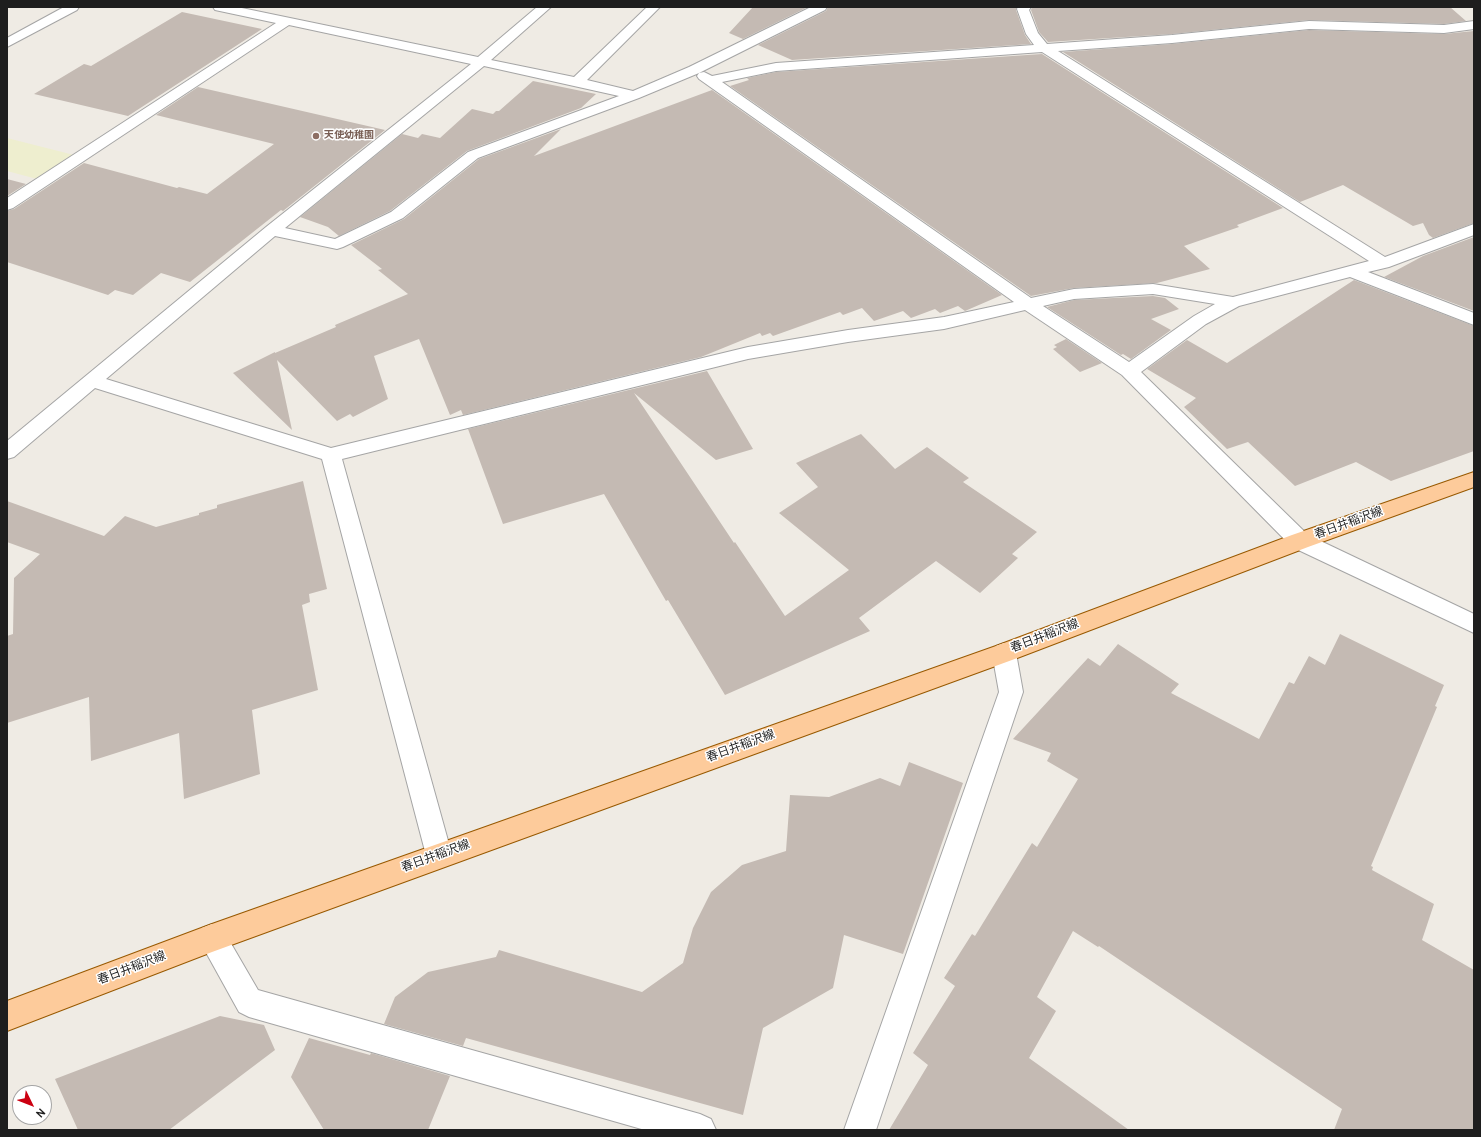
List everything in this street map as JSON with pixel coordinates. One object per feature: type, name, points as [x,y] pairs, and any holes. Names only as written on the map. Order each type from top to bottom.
[{"type":"main road","name":"春日井稲沢線","points":[[7,1016],[212,938],[439,855],[1004,653],[1300,541],[1474,479]]},
{"type":"street","points":[[7,43],[73,7]]},
{"type":"street","points":[[219,7],[634,95]]},
{"type":"street","points":[[7,452],[272,230],[481,62],[546,7]]},
{"type":"street","points":[[577,82],[654,7]]},
{"type":"street","points":[[272,230],[338,244],[398,215],[473,155],[634,95],[694,70],[821,7]]},
{"type":"street","points":[[1025,7],[1023,9],[1032,34],[1044,48],[1383,263]]},
{"type":"street","points":[[7,205],[287,21]]},
{"type":"street","points":[[711,80],[776,67],[1172,39],[1309,25],[1444,29],[1474,25]]},
{"type":"street","points":[[694,70],[711,80],[1028,304],[1129,371],[1300,541],[1474,624]]},
{"type":"street","points":[[1129,371],[1200,320],[1233,302],[1383,263],[1474,229]]},
{"type":"street","points":[[1350,271],[1474,319]]},
{"type":"street","points":[[92,381],[331,455],[748,353],[848,336],[944,323],[1074,294],[1153,289],[1233,302]]},
{"type":"street","points":[[331,455],[439,855]]},
{"type":"street","points":[[860,1130],[1011,692],[1004,653]]},
{"type":"street","points":[[212,938],[249,1002],[700,1130]]},
{"type":"green space","points":[[7,138],[74,155],[37,179],[7,171]]},
{"type":"building","points":[[753,7],[808,7],[743,39],[729,33]]},
{"type":"building","points":[[828,7],[1016,7],[1025,35],[1031,44],[792,60],[758,45],[826,11]]},
{"type":"building","points":[[1032,7],[1450,7],[1466,21],[1444,24],[1309,20],[1172,34],[1048,42],[1039,32],[1031,10]]},
{"type":"building","points":[[182,12],[262,29],[128,116],[34,94],[84,64],[91,66]]},
{"type":"building","points":[[1309,30],[1444,34],[1474,31],[1474,223],[1433,238],[1429,235],[1423,223],[1413,226],[1343,185],[1300,202],[1063,52],[1172,44]]},
{"type":"building","points":[[1042,54],[1283,208],[1237,225],[1239,227],[1184,246],[1210,269],[1157,283],[1074,288],[1031,296],[730,86],[749,80],[747,78],[776,72]]},
{"type":"building","points":[[533,81],[596,94],[581,108],[467,151],[390,211],[339,236],[328,227],[300,217],[402,134],[418,138],[422,134],[440,138],[472,109],[493,114],[496,111],[499,111]]},
{"type":"building","points":[[198,87],[385,130],[190,282],[161,273],[133,295],[115,290],[108,295],[7,262],[7,211],[14,209],[84,163],[177,188],[179,187],[207,194],[274,144],[156,115]]},
{"type":"building","points":[[712,90],[1002,295],[965,311],[958,306],[940,313],[935,309],[911,318],[903,311],[874,321],[862,308],[843,315],[840,312],[773,336],[770,333],[762,336],[760,333],[701,357],[463,415],[461,410],[450,415],[419,339],[374,356],[388,399],[353,417],[350,414],[337,421],[277,360],[292,430],[233,373],[275,352],[336,327],[335,325],[408,294],[378,270],[382,269],[351,245],[404,219],[479,159],[561,129],[534,156]]},
{"type":"building","points":[[7,179],[26,184],[7,196]]},
{"type":"building","points":[[1474,237],[1474,311],[1384,277],[1423,256]]},
{"type":"building","points":[[1354,280],[1474,326],[1474,451],[1391,481],[1356,462],[1295,486],[1248,442],[1227,449],[1184,407],[1196,398],[1147,369],[1187,340],[1227,363]]},
{"type":"building","points":[[1153,296],[1165,298],[1179,309],[1151,319],[1171,330],[1131,359],[1123,354],[1121,355],[1047,307],[1074,300]]},
{"type":"building","points":[[1066,339],[1102,363],[1080,372],[1053,349],[1057,347],[1054,345]]},
{"type":"building","points":[[707,371],[753,449],[716,460],[634,393],[734,543],[735,542],[785,616],[849,570],[779,513],[818,487],[796,463],[861,434],[895,469],[927,447],[969,478],[963,482],[1037,532],[1012,554],[1018,558],[980,593],[936,561],[859,618],[870,631],[725,695],[668,600],[666,601],[604,494],[503,524],[468,429]]},
{"type":"building","points":[[303,481],[327,589],[309,594],[310,602],[302,605],[318,690],[252,710],[260,774],[184,799],[179,733],[91,761],[89,697],[7,723],[7,636],[13,634],[14,578],[40,554],[7,542],[7,501],[104,536],[125,516],[156,527],[199,515],[199,513],[217,508],[217,505]]},
{"type":"building","points":[[1340,634],[1444,685],[1435,706],[1437,707],[1371,866],[1373,867],[1372,870],[1434,904],[1422,940],[1474,970],[1474,1130],[1334,1130],[1342,1109],[1099,946],[1098,947],[1073,931],[1037,997],[1056,1011],[1029,1058],[1129,1130],[889,1130],[928,1065],[913,1053],[955,986],[944,978],[972,934],[975,936],[1032,843],[1037,847],[1078,779],[1047,761],[1051,753],[1013,739],[1088,658],[1100,666],[1118,644],[1179,684],[1171,693],[1259,739],[1289,682],[1294,684],[1309,656],[1325,665]]},
{"type":"building","points":[[909,762],[963,783],[903,954],[844,935],[833,988],[763,1028],[743,1115],[466,1038],[463,1046],[384,1024],[395,997],[428,972],[496,957],[499,950],[642,992],[683,963],[693,928],[711,892],[742,865],[786,851],[790,795],[829,797],[880,778],[900,786]]},
{"type":"building","points":[[220,1016],[264,1025],[275,1050],[169,1130],[78,1130],[55,1079]]},
{"type":"building","points":[[309,1038],[370,1055],[371,1053],[450,1076],[428,1130],[324,1130],[291,1077]]},
{"type":"place","name":"天使幼稚園","points":[[316,136]]}]
